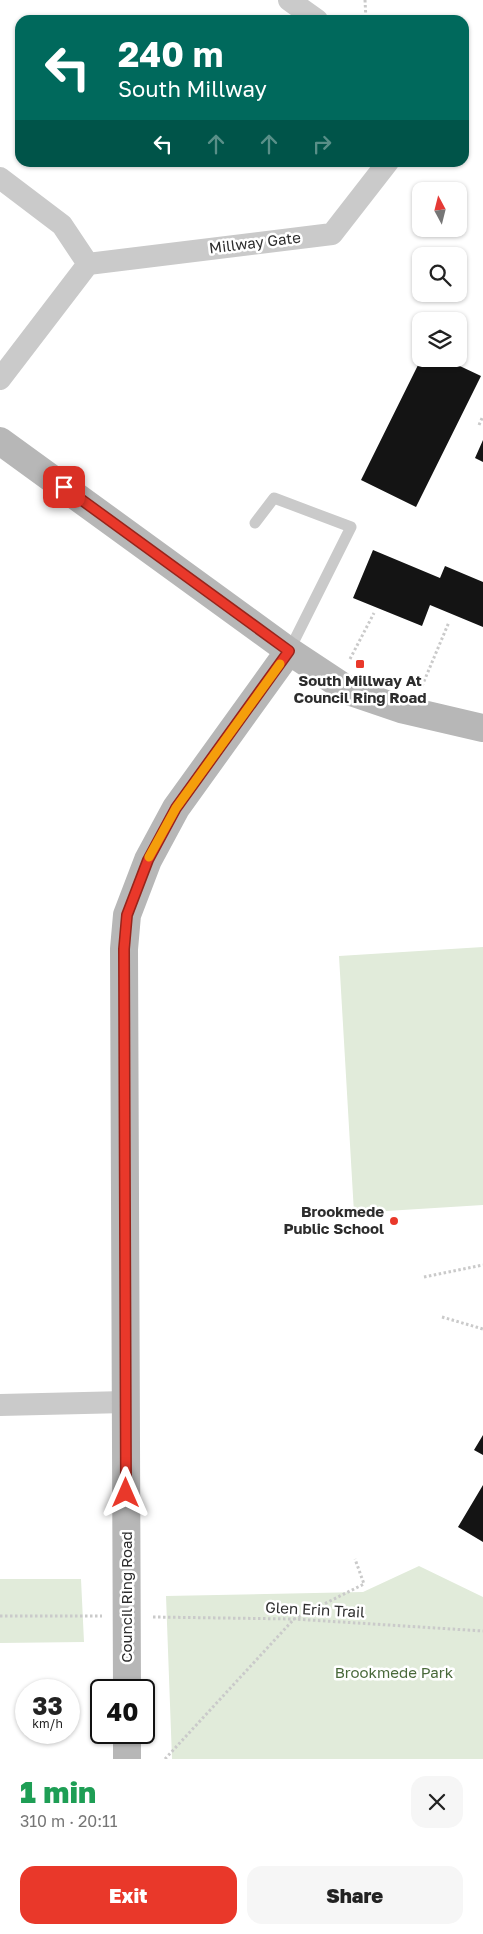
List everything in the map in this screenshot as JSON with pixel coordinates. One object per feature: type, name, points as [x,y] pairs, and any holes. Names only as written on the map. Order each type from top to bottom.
[{"type":"street","points":[[289,0],[310,15]]},
{"type":"street","name":"Millway Gate","points":[[88,264],[332,234],[384,167]]},
{"type":"street","points":[[0,178],[62,225],[88,264],[0,379]]},
{"type":"street","points":[[0,440],[289,651],[351,692],[412,712],[483,728]]},
{"type":"street","name":"Council Ring Road","points":[[127,1679],[124,949],[127,915],[148,860],[176,808],[289,651]]},
{"type":"street","points":[[0,1404],[126,1402]]},
{"type":"street","points":[[127,1744],[128,1759]]},
{"type":"lane","points":[[255,523],[274,498],[350,527],[289,651]]},
{"type":"path","points":[[365,0],[366,15]]},
{"type":"path","points":[[479,425],[483,416]]},
{"type":"path","points":[[337,683],[374,613]]},
{"type":"path","points":[[412,712],[449,622]]},
{"type":"path","points":[[424,1277],[483,1265]]},
{"type":"path","points":[[442,1317],[483,1329]]},
{"type":"path","points":[[165,1759],[294,1619],[364,1584],[355,1559]]},
{"type":"path","points":[[0,1616],[109,1616]]},
{"type":"path","name":"Glen Erin Trail","points":[[145,1617],[294,1619],[483,1631]]},
{"type":"green space","points":[[483,947],[483,1205],[354,1213],[339,956]]},
{"type":"green space","name":"Brookmede Park","points":[[419,1566],[483,1597],[483,1759],[172,1759],[166,1596],[363,1592]]},
{"type":"green space","points":[[0,1579],[81,1579],[84,1642],[0,1643]]},
{"type":"building","points":[[417,367],[462,367],[481,376],[416,507],[361,480]]},
{"type":"building","points":[[483,440],[483,462],[475,458]]},
{"type":"building","points":[[373,550],[440,578],[445,566],[483,582],[483,627],[430,605],[422,626],[353,598]]},
{"type":"building","points":[[483,1435],[483,1455],[474,1450]]},
{"type":"building","points":[[483,1485],[483,1542],[458,1527]]},
{"type":"slow traffic","points":[[149,857],[176,808],[280,664]]},
{"type":"place","name":"South Millway At Council Ring Road","points":[[360,664]]},
{"type":"place","name":"Brookmede Public School","points":[[394,1221]]},
{"type":"route","points":[[64,487],[289,651],[176,808],[148,860],[127,915],[124,949],[126,1493]]}]
